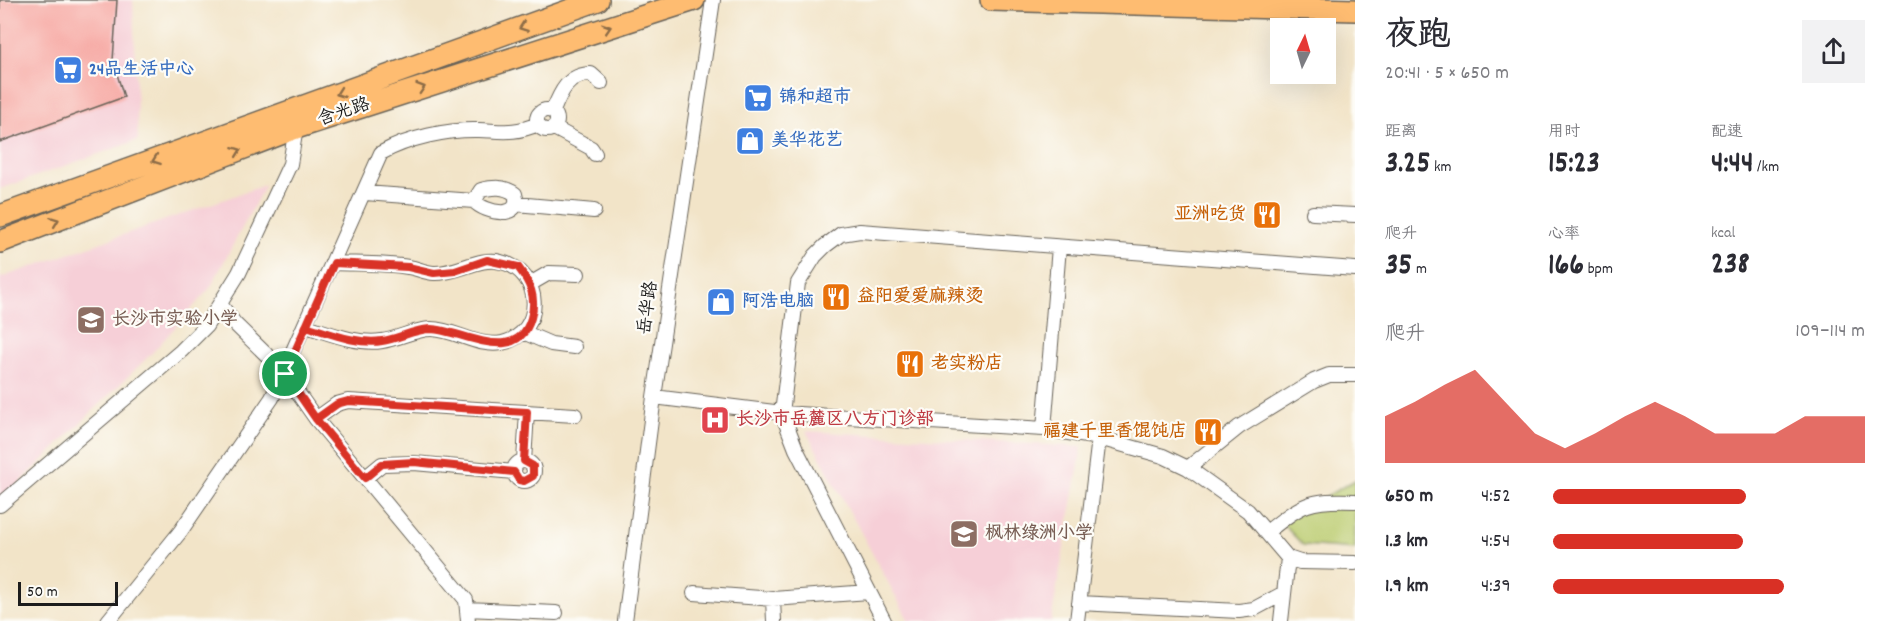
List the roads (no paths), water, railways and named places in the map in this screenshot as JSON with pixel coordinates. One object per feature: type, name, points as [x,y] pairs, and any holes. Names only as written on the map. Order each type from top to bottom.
[{"type":"main road","name":"含光路","points":[[0,216],[598,0]]},
{"type":"main road","name":"含光路","points":[[0,242],[296,128],[694,0]]},
{"type":"main road","points":[[992,0],[1227,3],[1355,10]]},
{"type":"street","name":"岳华路","points":[[626,621],[654,397],[713,0]]},
{"type":"street","points":[[108,621],[180,532],[272,398],[285,374],[381,153],[396,145],[455,131],[510,133],[538,124],[548,130],[554,128],[557,123],[553,111],[561,93],[579,75],[591,74],[601,82]]},
{"type":"street","points":[[538,124],[540,112],[553,111]]},
{"type":"street","points":[[0,505],[181,351],[206,326],[239,273],[290,164],[296,128]]},
{"type":"street","points":[[554,128],[591,148],[595,154]]},
{"type":"street","points":[[474,201],[481,190],[506,188],[515,194],[516,204]]},
{"type":"street","points":[[365,193],[474,201],[482,209],[492,213],[506,213],[516,204],[594,211]]},
{"type":"street","points":[[1313,213],[1355,215]]},
{"type":"street","points":[[884,621],[796,449],[782,413],[798,283],[814,256],[841,234],[860,231],[1355,269]]},
{"type":"street","points":[[1044,429],[1059,246]]},
{"type":"street","points":[[306,326],[340,336],[380,342],[428,329],[445,330],[483,343],[500,344],[518,338],[524,332],[528,327],[534,307],[530,284],[518,267],[500,261],[487,260],[455,271],[434,273],[408,267],[334,263]]},
{"type":"street","points":[[530,284],[549,273],[578,274]]},
{"type":"street","points":[[220,304],[285,374],[316,419],[466,600],[468,615],[556,613]]},
{"type":"street","points":[[524,332],[551,344],[574,347]]},
{"type":"street","points":[[1188,468],[1239,428],[1314,381],[1329,375],[1355,375]]},
{"type":"street","points":[[654,397],[782,413],[1044,429],[1099,438],[1163,456],[1188,468],[1248,511],[1288,558],[1299,562],[1355,563]]},
{"type":"street","points":[[316,419],[337,404],[348,401],[575,415]]},
{"type":"street","points":[[365,478],[382,464],[414,462],[514,472],[519,480],[524,481],[533,476],[533,466],[524,461],[527,412]]},
{"type":"street","points":[[1077,621],[1099,438]]},
{"type":"street","points":[[1267,532],[1300,506],[1325,499],[1355,501]]},
{"type":"street","points":[[1281,621],[1288,558]]},
{"type":"street","points":[[694,593],[773,599],[869,592]]},
{"type":"street","points":[[1080,603],[1239,611],[1254,609],[1284,593]]},
{"type":"street","points":[[773,599],[774,621]]},
{"type":"place","name":"24品生活中心","points":[[68,70]]},
{"type":"place","name":"锦和超市","points":[[758,98]]},
{"type":"place","name":"美华花艺","points":[[750,141]]},
{"type":"place","name":"亚洲吃货","points":[[1267,215]]},
{"type":"place","name":"益阳爱爱麻辣烫","points":[[836,297]]},
{"type":"place","name":"阿浩电脑","points":[[721,302]]},
{"type":"place","name":"长沙市实验小学","points":[[91,320]]},
{"type":"place","name":"老实粉店","points":[[910,364]]},
{"type":"place","name":"长沙市岳麓区八方门诊部","points":[[715,420]]},
{"type":"place","name":"福建千里香馄饨店","points":[[1208,432]]},
{"type":"place","name":"枫林绿洲小学","points":[[964,534]]}]
